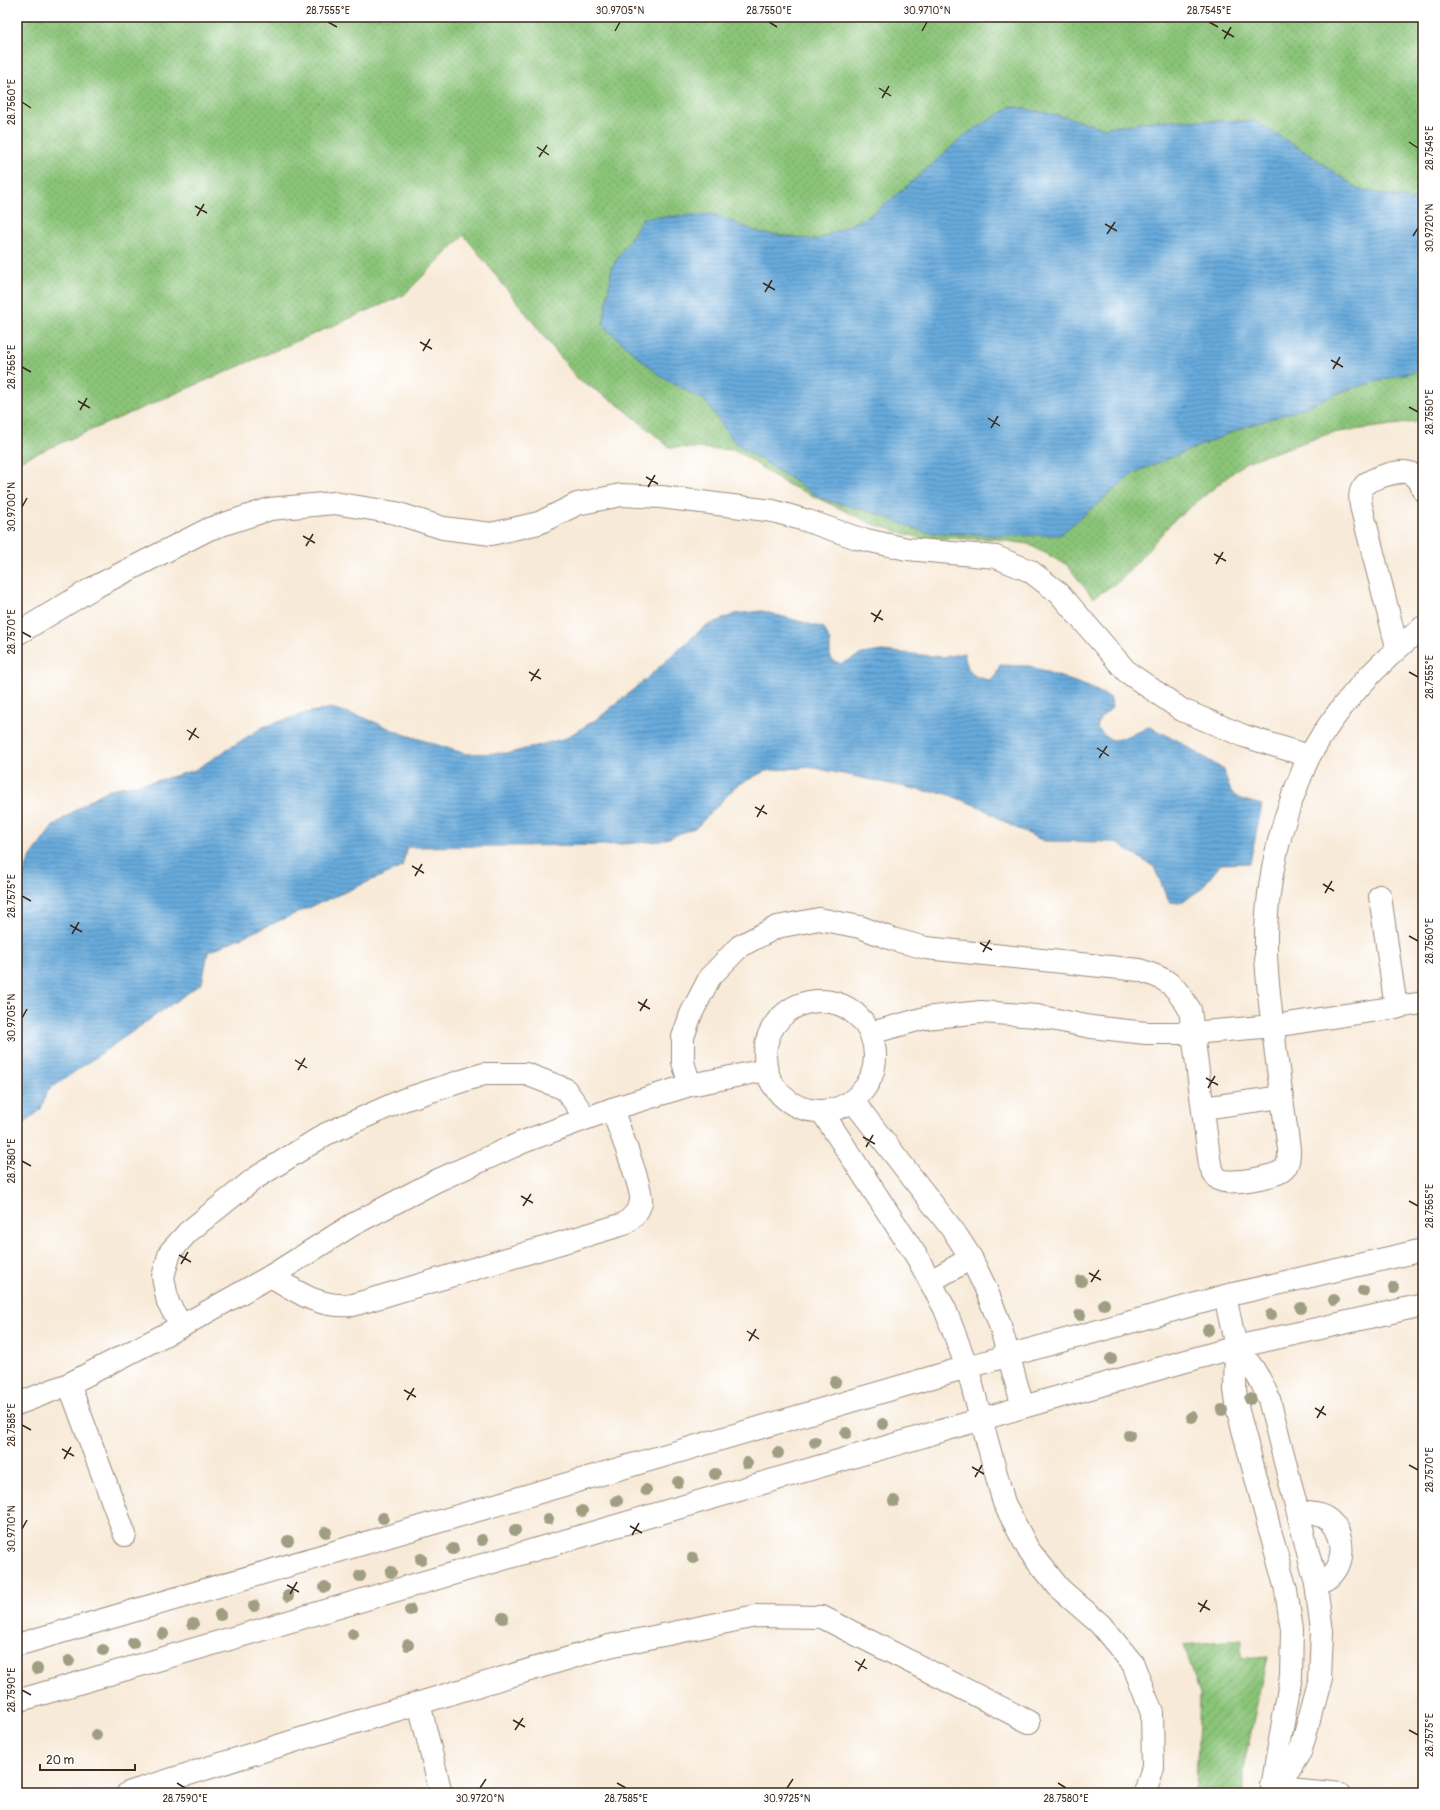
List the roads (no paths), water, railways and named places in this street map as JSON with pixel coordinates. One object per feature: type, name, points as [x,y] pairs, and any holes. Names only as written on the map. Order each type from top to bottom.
[{"type":"street","points":[[1397,647],[1361,506],[1360,495],[1364,486],[1373,480],[1397,473],[1409,473],[1419,480],[1423,490]]},
{"type":"street","points":[[17,634],[93,588],[209,529],[270,509],[334,503],[396,512],[443,528],[491,534],[539,523],[577,504],[621,495],[661,497],[773,510],[808,520],[857,538],[907,549],[996,557],[1010,562],[1030,571],[1059,593],[1127,672],[1182,710],[1244,736],[1309,756]]},
{"type":"street","points":[[690,1085],[683,1062],[683,1037],[690,1014],[710,977],[740,946],[777,927],[819,919],[860,927],[892,940],[926,948],[1147,972],[1161,977],[1178,991],[1190,1010],[1210,1165],[1214,1175],[1222,1181],[1232,1182],[1275,1175],[1284,1169],[1289,1160],[1289,1150],[1267,971],[1267,916],[1274,861],[1288,808],[1309,756],[1334,717],[1364,680],[1397,647],[1423,627]]},
{"type":"street","points":[[1380,896],[1396,1008]]},
{"type":"street","points":[[829,1000],[846,1006],[861,1018],[871,1033],[876,1051],[874,1070],[866,1087],[853,1101],[838,1109],[822,1112],[803,1109],[786,1101],[774,1087],[766,1070],[764,1052],[769,1034],[779,1018],[793,1007],[810,1001],[829,1000]]},
{"type":"street","points":[[871,1033],[925,1018],[982,1012],[1037,1016],[1091,1027],[1146,1034],[1192,1033],[1274,1026],[1423,1003]]},
{"type":"street","points":[[17,1404],[69,1384],[182,1326],[271,1276],[352,1225],[436,1181],[523,1142],[612,1109],[690,1085],[766,1070]]},
{"type":"street","points":[[182,1326],[168,1303],[163,1277],[170,1252],[188,1232],[254,1179],[326,1134],[403,1100],[484,1074],[526,1074],[565,1090],[586,1118]]},
{"type":"street","points":[[1203,1108],[1282,1097]]},
{"type":"street","points":[[853,1101],[955,1233],[971,1258],[986,1289],[1010,1355],[1023,1407]]},
{"type":"street","points":[[271,1276],[304,1296],[323,1304],[338,1307],[354,1305],[624,1224],[635,1215],[641,1201],[639,1187],[612,1109]]},
{"type":"street","points":[[822,1112],[917,1257],[945,1309],[967,1367],[980,1420],[1004,1504],[1028,1549],[1060,1589],[1100,1624],[1133,1664],[1152,1713],[1153,1767],[1145,1793]]},
{"type":"street","points":[[17,1645],[967,1367],[1225,1296],[1423,1250]]},
{"type":"street","points":[[931,1281],[971,1258]]},
{"type":"street","points":[[1225,1296],[1236,1347],[1235,1382],[1238,1411],[1286,1590],[1292,1630],[1291,1676],[1271,1790]]},
{"type":"street","points":[[17,1701],[1023,1407],[1236,1347],[1423,1305]]},
{"type":"street","points":[[1236,1347],[1250,1362],[1262,1380],[1269,1399],[1299,1512],[1316,1584],[1322,1632],[1320,1679],[1301,1749],[1289,1769],[1271,1790]]},
{"type":"street","points":[[69,1384],[125,1535]]},
{"type":"street","points":[[1299,1512],[1315,1514],[1328,1520],[1338,1532],[1342,1548],[1339,1564],[1330,1577],[1316,1584]]},
{"type":"street","points":[[128,1793],[609,1646],[756,1616],[822,1617],[1029,1722]]},
{"type":"street","points":[[419,1703],[440,1793]]},
{"type":"street","points":[[1271,1790],[1339,1793]]},
{"type":"water","points":[[1012,106],[1066,117],[1104,128],[1158,120],[1254,121],[1309,154],[1358,189],[1411,200],[1423,194],[1423,369],[1346,390],[1301,409],[1245,427],[1134,473],[1060,535],[1004,536],[923,532],[875,513],[822,499],[735,443],[705,401],[660,376],[603,326],[612,267],[643,218],[712,214],[761,233],[817,240],[871,215],[912,182],[965,135]]},
{"type":"water","points":[[762,611],[824,628],[830,642],[830,659],[841,664],[862,654],[882,651],[943,657],[964,653],[967,665],[971,672],[983,679],[989,680],[995,677],[1000,665],[1030,666],[1089,687],[1111,698],[1112,708],[1100,718],[1097,728],[1106,737],[1113,740],[1118,739],[1149,727],[1177,740],[1224,770],[1232,793],[1240,799],[1262,805],[1250,863],[1221,864],[1200,890],[1180,903],[1169,902],[1154,867],[1115,842],[1044,841],[1010,825],[980,807],[944,793],[924,791],[810,767],[765,771],[736,786],[697,827],[661,841],[608,845],[407,847],[402,867],[208,952],[202,983],[47,1091],[41,1109],[17,1130],[17,888],[31,856],[54,825],[90,800],[110,789],[156,781],[195,770],[263,727],[306,713],[331,708],[365,718],[400,733],[466,754],[510,753],[566,738],[600,717],[646,679],[704,627],[735,614]]}]
